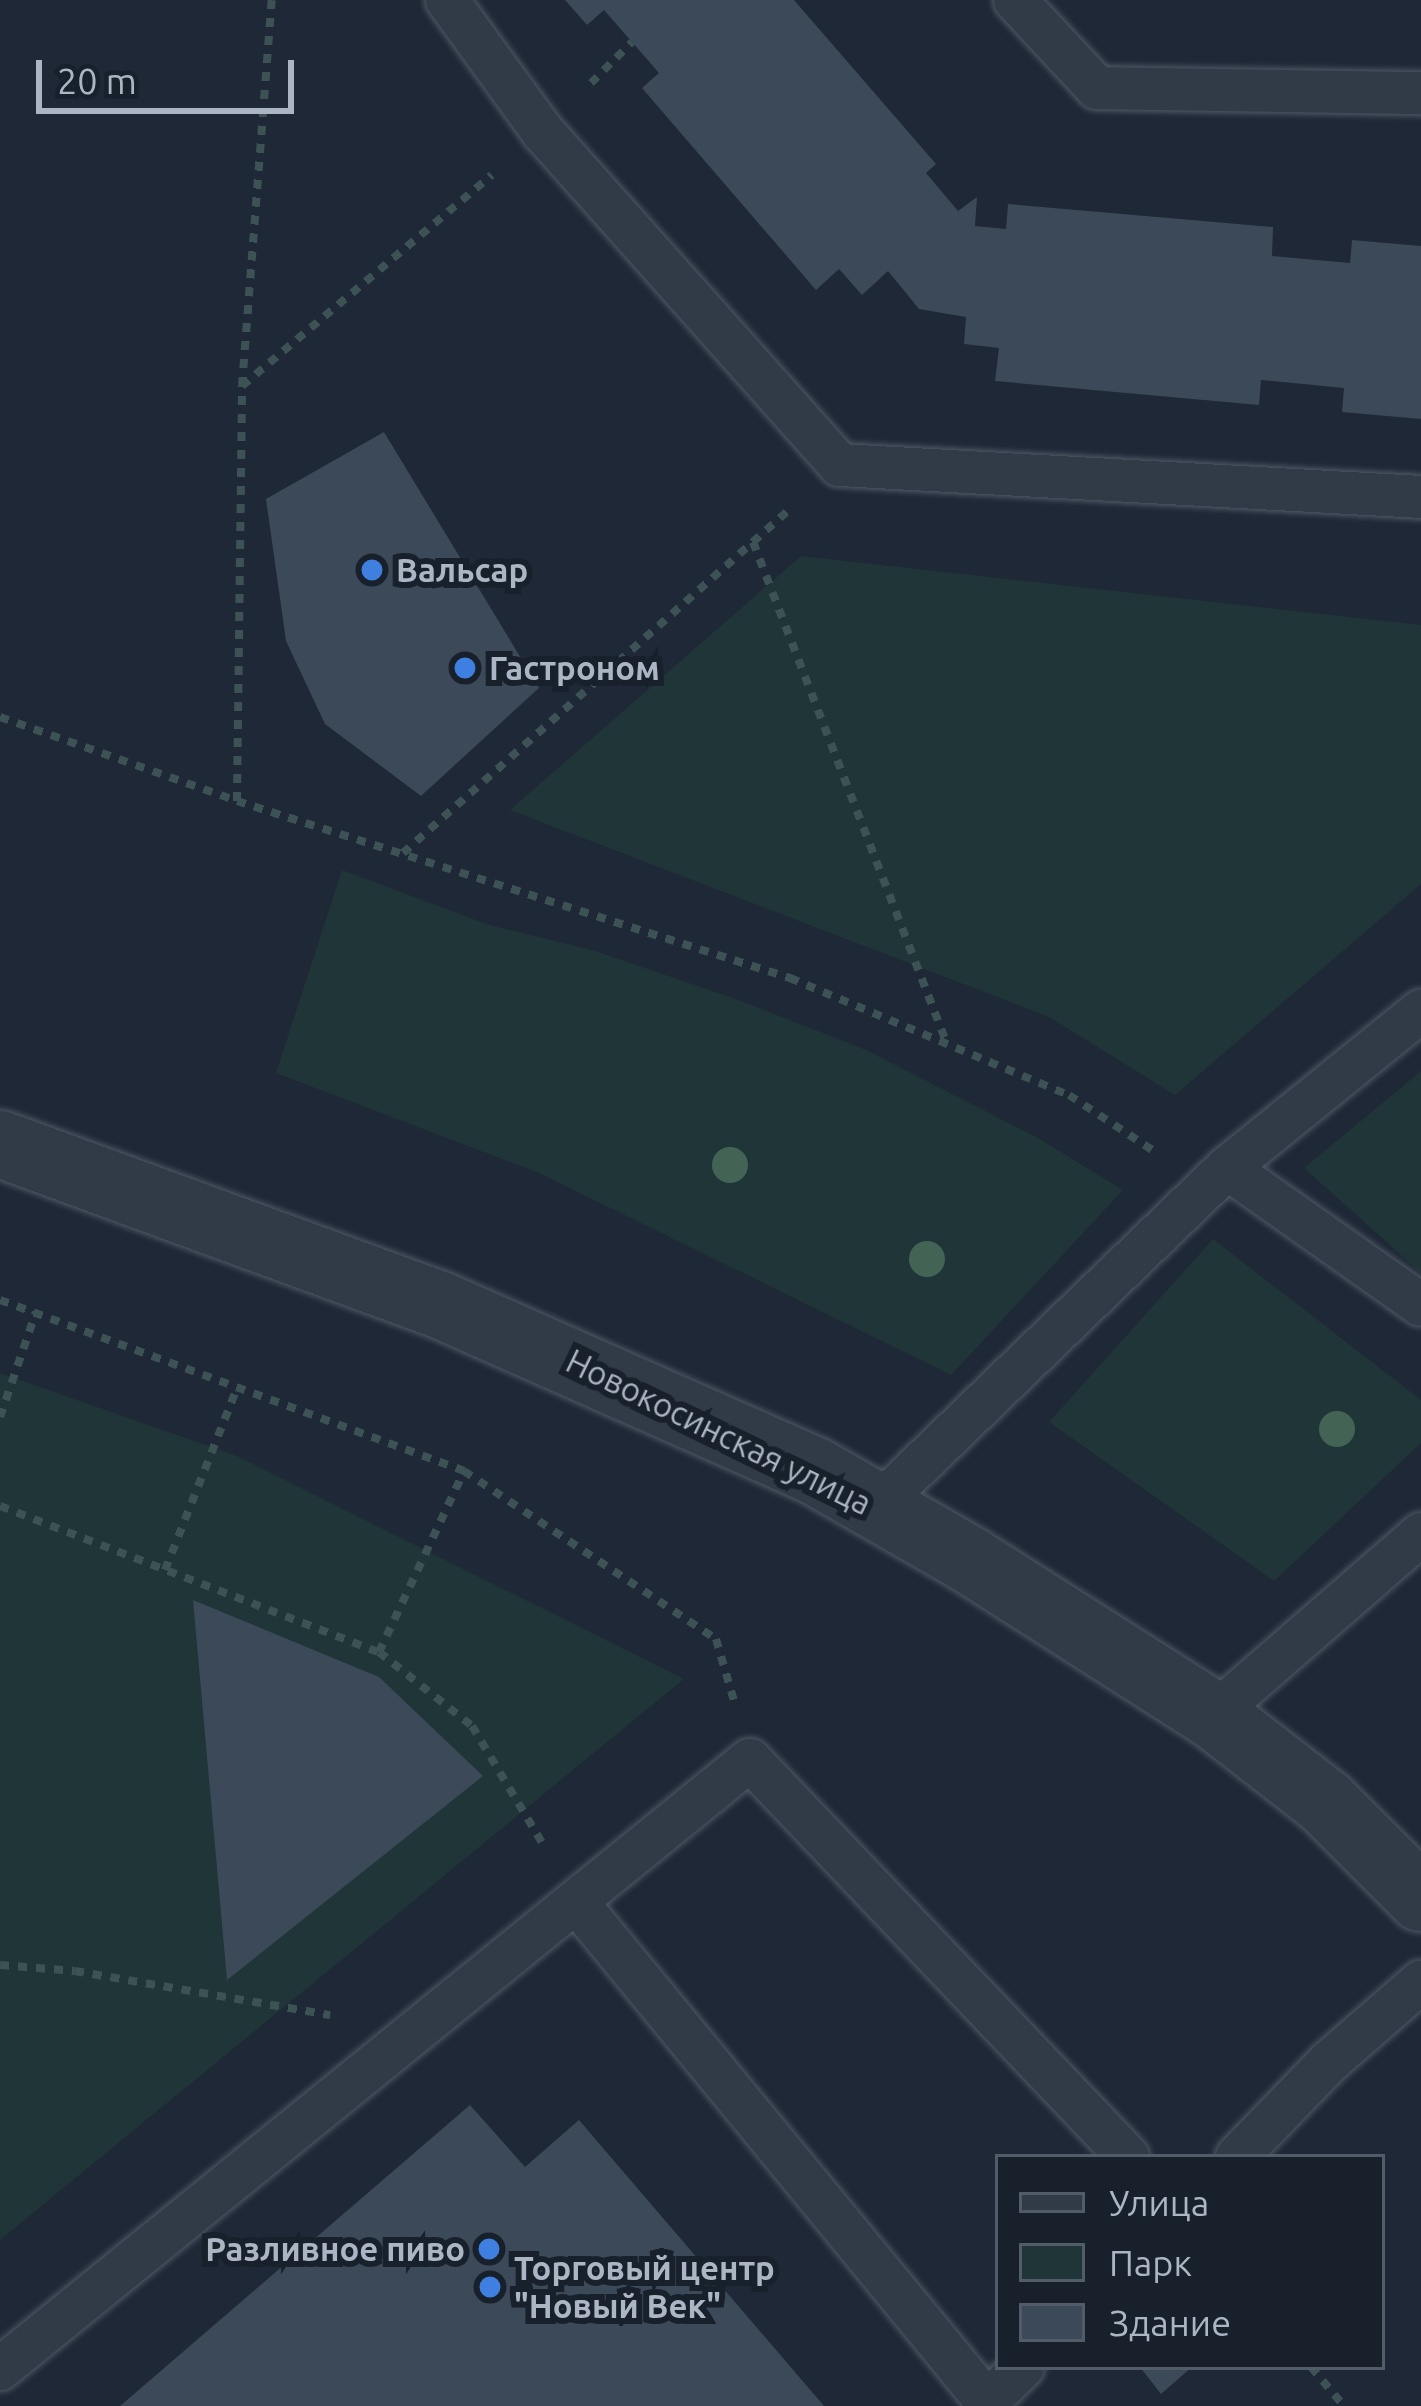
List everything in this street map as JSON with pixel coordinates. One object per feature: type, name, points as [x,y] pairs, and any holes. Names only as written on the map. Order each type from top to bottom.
[{"type":"street","name":"Новокосинская улица","points":[[0,1144],[438,1304],[643,1390],[815,1471],[1213,1715],[1325,1802],[1421,1898]]},
{"type":"lane","points":[[447,0],[543,131],[840,465],[1421,497]]},
{"type":"lane","points":[[1016,0],[1096,88],[1421,93]]},
{"type":"lane","points":[[877,1506],[1227,1168],[1421,1011]]},
{"type":"lane","points":[[1227,1168],[1421,1305]]},
{"type":"lane","points":[[1213,1715],[1421,1534]]},
{"type":"lane","points":[[0,2369],[750,1760],[1125,2154]]},
{"type":"lane","points":[[578,1904],[987,2402],[1020,2370]]},
{"type":"lane","points":[[1240,2154],[1330,2061],[1421,1982]]},
{"type":"path","points":[[237,801],[242,386],[272,0]]},
{"type":"path","points":[[242,386],[543,131],[632,42]]},
{"type":"path","points":[[403,853],[840,465]]},
{"type":"path","points":[[753,542],[948,1045]]},
{"type":"path","points":[[0,717],[237,801],[790,978],[1069,1095],[1159,1154]]},
{"type":"path","points":[[0,1300],[464,1471],[716,1639],[750,1760]]},
{"type":"path","points":[[0,1417],[36,1312]]},
{"type":"path","points":[[165,1570],[237,1388]]},
{"type":"path","points":[[379,1652],[464,1471]]},
{"type":"path","points":[[0,1506],[379,1652],[472,1726],[578,1904]]},
{"type":"path","points":[[0,1965],[75,1971],[420,2031]]},
{"type":"path","points":[[1314,2370],[1344,2406]]},
{"type":"green space","points":[[801,556],[1421,625],[1421,884],[1175,1095],[1049,1017],[510,810]]},
{"type":"green space","points":[[342,870],[489,925],[592,950],[739,1000],[866,1050],[1038,1138],[1123,1190],[951,1375],[539,1173],[276,1073]]},
{"type":"green space","points":[[1421,1071],[1421,1273],[1304,1168]]},
{"type":"green space","points":[[1213,1239],[1421,1400],[1421,1443],[1274,1581],[1049,1422]]},
{"type":"green space","points":[[0,1373],[237,1456],[684,1679],[0,2240]]},
{"type":"building","points":[[565,0],[794,0],[936,164],[926,173],[958,211],[977,197],[975,226],[1006,229],[1008,204],[1273,227],[1272,256],[1350,263],[1352,240],[1421,246],[1421,419],[1342,412],[1344,388],[1261,380],[1259,405],[995,381],[999,348],[964,344],[966,317],[919,309],[888,271],[862,295],[839,269],[816,290],[642,88],[659,73],[604,10],[587,25]]},
{"type":"building","name":"Вальсар","points":[[384,432],[539,688],[421,796],[325,724],[286,641],[266,499]]},
{"type":"building","points":[[193,1600],[379,1677],[483,1776],[227,1980]]},
{"type":"building","name":"Торговый центр \"Новый Век\"","points":[[470,2105],[525,2167],[579,2120],[824,2406],[120,2406]]},
{"type":"building","points":[[1142,2370],[1189,2370],[1161,2394]]},
{"type":"place","name":"Вальсар","points":[[372,570]]},
{"type":"place","name":"Гастроном","points":[[465,668]]},
{"type":"place","name":"Разливное пиво","points":[[489,2249]]},
{"type":"place","name":"Торговый центр \"Новый Век\"","points":[[490,2287]]}]
